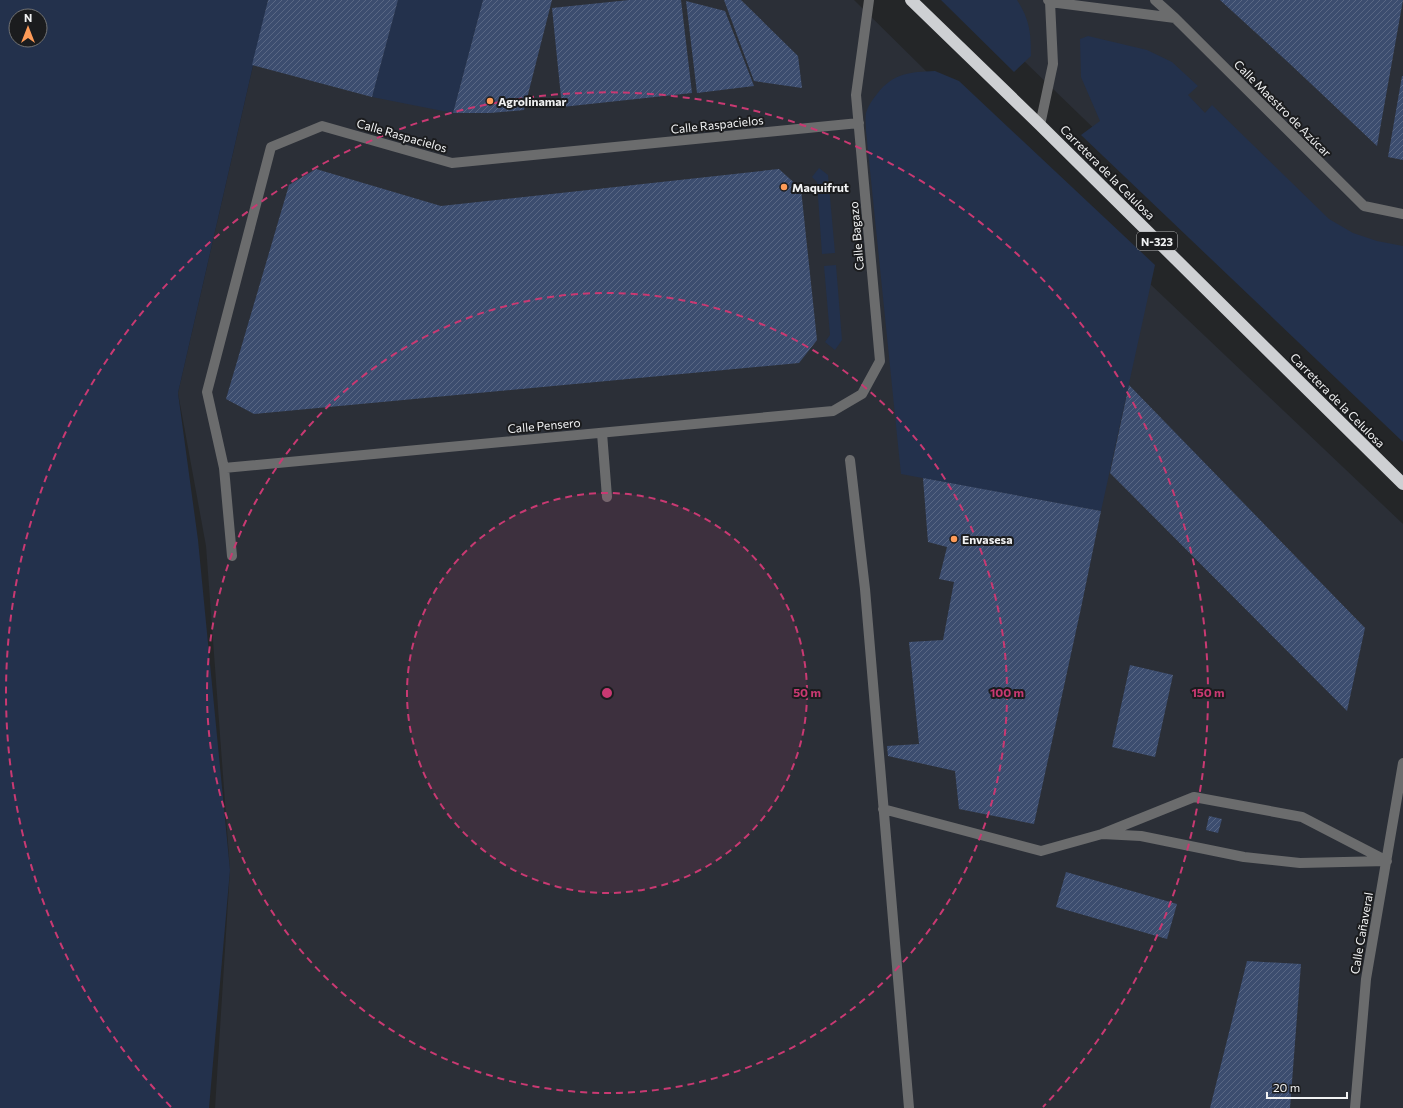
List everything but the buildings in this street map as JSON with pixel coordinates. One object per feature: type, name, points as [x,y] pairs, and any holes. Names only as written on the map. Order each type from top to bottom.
[{"type":"highway","name":"Carretera de la Celulosa","points":[[911,0],[1403,484]]},
{"type":"street","name":"Calle Bagazo","points":[[862,394],[880,361],[856,95],[868,0]]},
{"type":"street","name":"Calle Maestro de Azúcar","points":[[1155,0],[1175,18],[1364,206],[1403,214]]},
{"type":"street","points":[[1040,126],[1053,64],[1049,1],[1175,18]]},
{"type":"street","name":"Calle Raspacielos","points":[[224,468],[207,392],[271,147],[322,126],[452,163],[859,123]]},
{"type":"street","name":"Calle Pensero","points":[[224,468],[833,411],[862,394]]},
{"type":"street","points":[[602,433],[607,497]]},
{"type":"street","points":[[850,460],[865,590],[908,1108]]},
{"type":"street","points":[[224,468],[232,556]]},
{"type":"street","name":"Calle Cañaveral","points":[[1354,1108],[1366,979],[1403,763]]},
{"type":"street","points":[[883,809],[1041,851],[1102,834],[1194,798],[1302,817],[1386,861]]},
{"type":"street","points":[[1102,834],[1141,836],[1244,857],[1300,863],[1386,861]]},
{"type":"shaded area","points":[[0,0],[268,0],[178,393],[198,540],[230,870],[209,1108],[0,1108]]},
{"type":"shaded area","points":[[268,0],[854,0],[931,76],[1403,524],[1403,1108],[215,1108],[230,870],[206,546],[178,393]]},
{"type":"shaded area","points":[[398,0],[483,0],[453,113],[372,97]]},
{"type":"shaded area","points":[[941,0],[1017,0],[1025,14],[1029,27],[1031,56],[1014,72]]},
{"type":"shaded area","points":[[961,0],[1403,0],[1403,427]]},
{"type":"shaded area","points":[[1088,36],[1147,50],[1172,62],[1198,86],[1188,95],[1205,113],[1212,105],[1329,219],[1353,233],[1377,241],[1403,246],[1403,442],[1081,135],[1100,121],[1081,77],[1080,39]]},
{"type":"shaded area","points":[[935,71],[959,81],[1155,265],[1101,511],[901,474],[866,131],[866,113],[874,98],[889,82],[910,73]]},
{"type":"shaded area","points":[[819,168],[828,175],[835,253],[822,254],[817,182],[812,177]]},
{"type":"shaded area","points":[[836,265],[842,340],[835,350],[825,342],[830,335],[824,266]]},
{"type":"place","name":"Agrolinamar","points":[[490,101]]},
{"type":"place","name":"Maquifrut","points":[[784,187]]},
{"type":"place","name":"Envasesa","points":[[954,539]]}]
